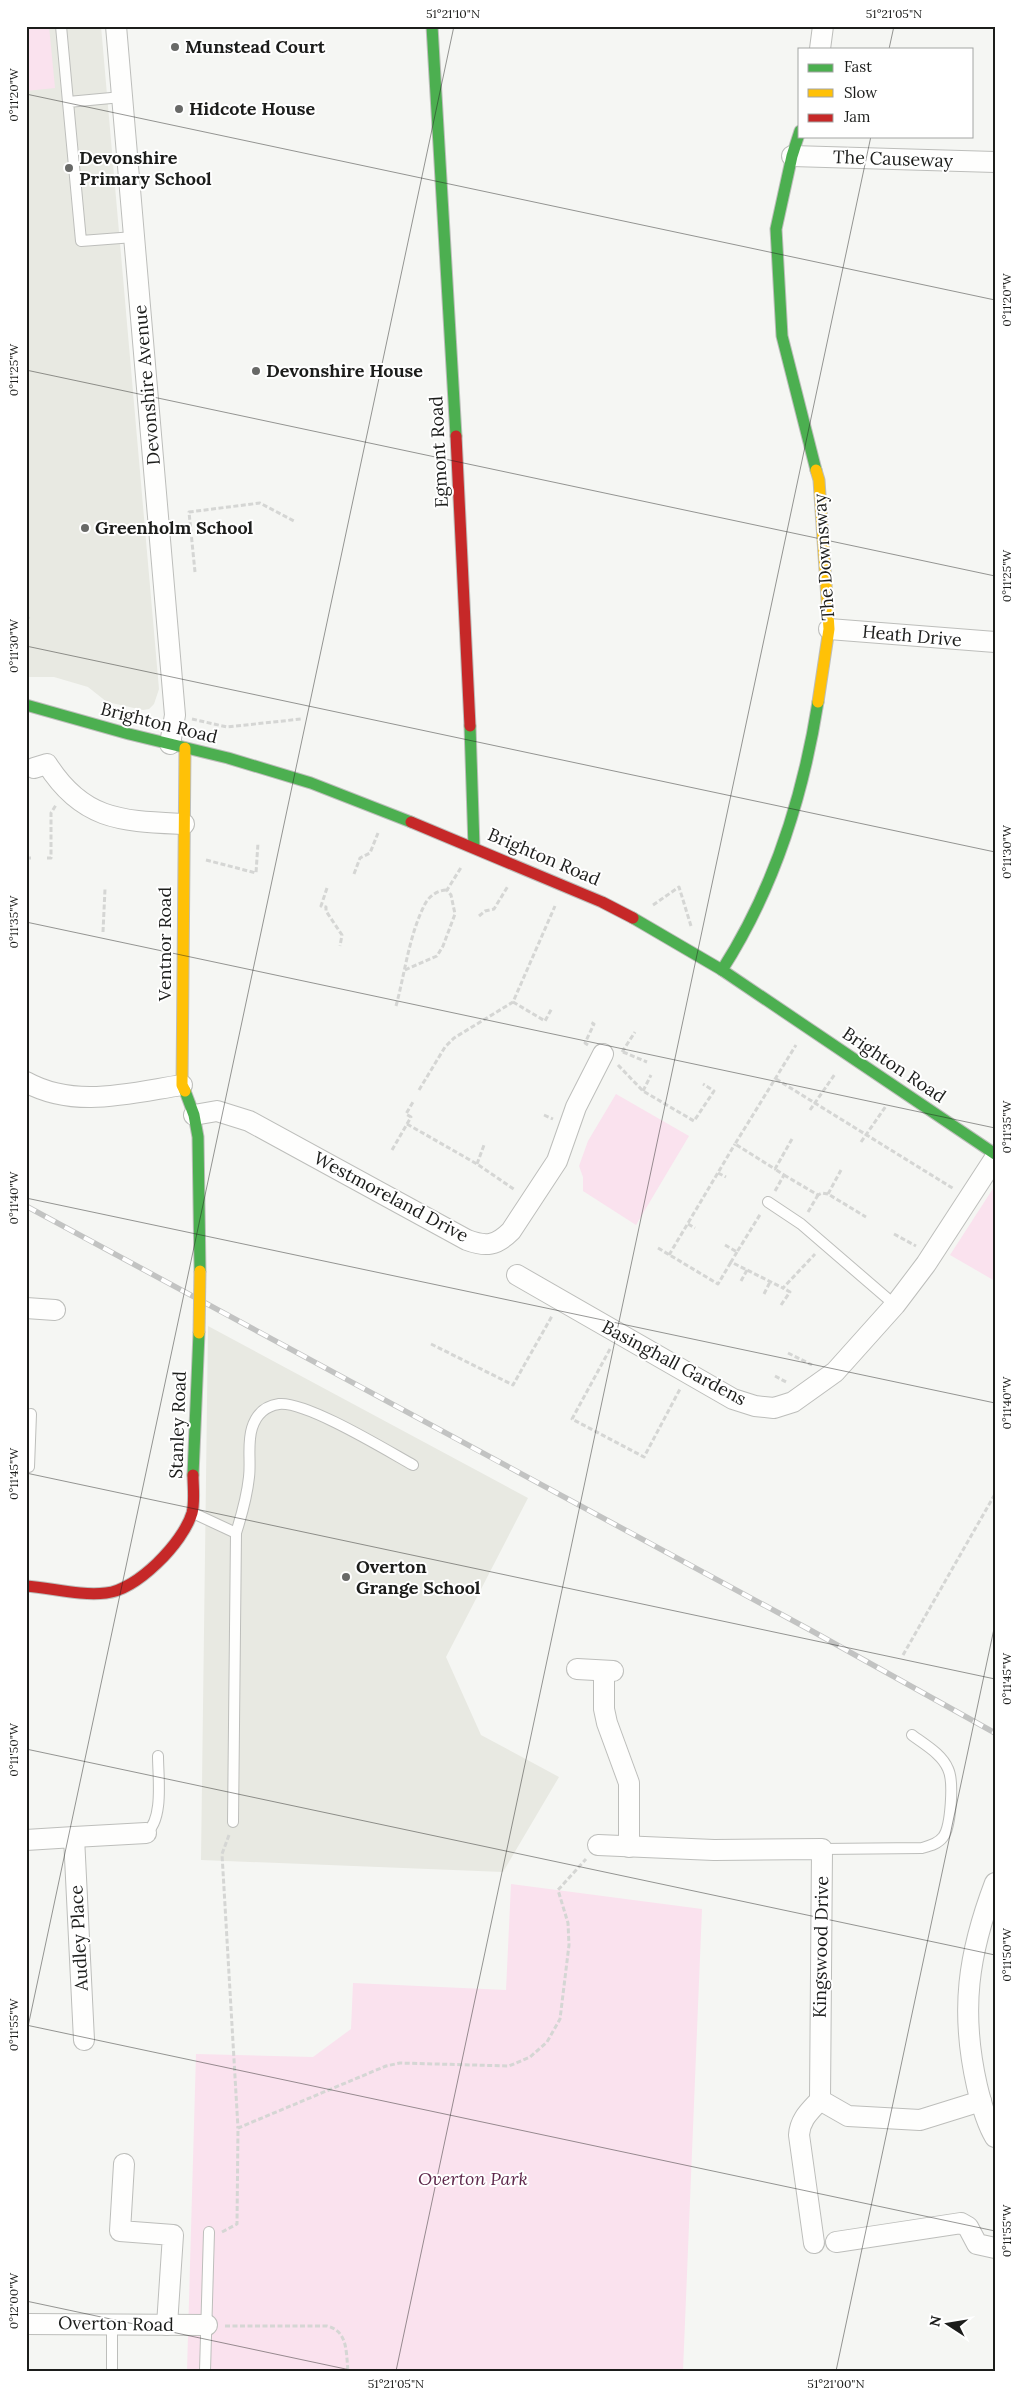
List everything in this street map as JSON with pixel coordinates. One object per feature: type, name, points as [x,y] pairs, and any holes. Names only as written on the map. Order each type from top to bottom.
[{"type":"street","name":"Devonshire Avenue","points":[[116,26],[177,746]]},
{"type":"street","name":"Egmont Road","points":[[432,26],[467,636],[474,847]]},
{"type":"street","points":[[820,48],[823,26]]},
{"type":"street","name":"The Downsway","points":[[722,970],[744,936],[782,849],[797,801],[812,738],[829,629],[819,480],[782,336],[776,229],[798,137]]},
{"type":"street","name":"The Causeway","points":[[792,156],[995,162]]},
{"type":"street","name":"Heath Drive","points":[[829,629],[995,642]]},
{"type":"street","name":"Brighton Road","points":[[26,705],[267,769],[386,811],[564,884],[634,918],[722,970],[995,1154]]},
{"type":"street","name":"Ventnor Road","points":[[177,746],[184,824],[182,1085],[194,1115],[198,1137]]},
{"type":"street","points":[[34,768],[47,764],[66,790],[99,813],[139,822],[184,824]]},
{"type":"street","name":"Westmoreland Drive","points":[[194,1115],[217,1111],[249,1121],[479,1244],[491,1245],[501,1241],[511,1231],[557,1161],[576,1107],[607,1056]]},
{"type":"street","points":[[26,1082],[51,1093],[83,1098],[98,1098],[182,1085]]},
{"type":"street","name":"Stanley Road","points":[[26,1586],[108,1593],[140,1580],[171,1549],[186,1527],[192,1513],[200,1272],[198,1137]]},
{"type":"street","name":"Basinghall Gardens","points":[[518,1275],[734,1399],[755,1406],[774,1408],[793,1402],[847,1361],[895,1305],[932,1255],[995,1158]]},
{"type":"street","points":[[26,1308],[55,1310]]},
{"type":"street","points":[[577,1670],[609,1671],[604,1702],[606,1723],[629,1783],[629,1846]]},
{"type":"street","points":[[26,1840],[146,1833]]},
{"type":"street","name":"Audley Place","points":[[74,1837],[84,2040]]},
{"type":"street","points":[[598,1845],[714,1850],[822,1849]]},
{"type":"street","name":"Kingswood Drive","points":[[820,2100],[822,1849]]},
{"type":"street","points":[[995,1883],[973,1954],[966,2015],[974,2072],[981,2101],[995,2137]]},
{"type":"street","points":[[814,2243],[799,2135],[800,2126],[805,2117],[820,2100],[848,2116],[920,2120],[981,2101]]},
{"type":"street","points":[[124,2164],[120,2231],[173,2235],[167,2325]]},
{"type":"street","points":[[836,2242],[961,2223],[968,2227],[977,2244],[995,2248]]},
{"type":"street","name":"Overton Road","points":[[26,2324],[207,2325]]},
{"type":"lane","points":[[61,26],[81,241],[134,237]]},
{"type":"lane","points":[[68,102],[122,97]]},
{"type":"lane","points":[[768,1202],[825,1243],[895,1305]]},
{"type":"lane","points":[[233,1822],[236,1533],[248,1484],[251,1430],[254,1421],[267,1408],[280,1404],[292,1405],[319,1416],[413,1465]]},
{"type":"lane","points":[[26,1468],[29,1468],[31,1414]]},
{"type":"lane","points":[[192,1513],[236,1533]]},
{"type":"lane","points":[[822,1849],[922,1848],[933,1845],[943,1837],[946,1829],[952,1787],[949,1770],[942,1759],[912,1735]]},
{"type":"lane","points":[[146,1833],[152,1828],[157,1817],[158,1756]]},
{"type":"lane","points":[[205,2371],[209,2236]]},
{"type":"lane","points":[[112,2324],[112,2371]]},
{"type":"path","points":[[195,572],[188,512],[260,503],[294,521]]},
{"type":"path","points":[[26,615],[29,619]]},
{"type":"path","points":[[175,715],[227,727],[301,719]]},
{"type":"path","points":[[47,858],[51,858],[51,813],[66,790]]},
{"type":"path","points":[[354,874],[360,858],[370,853],[386,811]]},
{"type":"path","points":[[183,855],[256,873],[258,843]]},
{"type":"path","points":[[396,1006],[412,940],[426,903],[437,892],[447,890],[474,847]]},
{"type":"path","points":[[26,858],[31,858]]},
{"type":"path","points":[[479,916],[485,911],[494,909],[499,903],[519,866]]},
{"type":"path","points":[[419,1090],[445,1046],[454,1038],[513,1002],[564,884]]},
{"type":"path","points":[[634,918],[679,887],[691,927],[692,941],[689,951]]},
{"type":"path","points":[[103,932],[105,888]]},
{"type":"path","points":[[327,888],[321,906],[326,907],[326,911],[342,935],[340,946]]},
{"type":"path","points":[[406,970],[438,956],[455,914],[451,895],[447,890]]},
{"type":"path","points":[[513,1002],[545,1021],[552,1008]]},
{"type":"path","points":[[669,1255],[799,1040]]},
{"type":"path","points":[[623,1052],[648,1062]]},
{"type":"path","points":[[607,1056],[643,1091],[694,1121],[714,1091],[703,1084]]},
{"type":"path","points":[[810,1110],[839,1067]]},
{"type":"path","points":[[643,1091],[652,1075]]},
{"type":"path","points":[[776,1079],[969,1198]]},
{"type":"path","points":[[861,1142],[889,1101]]},
{"type":"path","points":[[392,1150],[411,1116],[406,1114],[412,1102]]},
{"type":"path","points":[[407,1124],[477,1164],[531,1200]]},
{"type":"path","points":[[735,1144],[775,1169],[792,1139]]},
{"type":"path","points":[[477,1164],[484,1145]]},
{"type":"path","points":[[828,1194],[841,1170]]},
{"type":"path","points":[[718,1173],[726,1177]]},
{"type":"path","points":[[784,1174],[818,1196]]},
{"type":"path","points":[[801,1224],[822,1192],[866,1217]]},
{"type":"path","points":[[688,1224],[695,1228]]},
{"type":"path","points":[[894,1234],[932,1255]]},
{"type":"path","points":[[783,1288],[825,1243]]},
{"type":"path","points":[[658,1248],[718,1284],[737,1252]]},
{"type":"path","points":[[731,1262],[790,1292],[781,1305]]},
{"type":"path","points":[[741,1281],[746,1270]]},
{"type":"path","points":[[764,1294],[770,1282]]},
{"type":"path","points":[[431,1344],[513,1385],[561,1301]]},
{"type":"path","points":[[619,1334],[572,1419],[644,1457],[689,1374]]},
{"type":"path","points":[[788,1352],[831,1375]]},
{"type":"path","points":[[903,1655],[995,1494]]},
{"type":"path","points":[[209,2236],[237,2224],[238,2128],[222,1854],[233,1822]]},
{"type":"path","points":[[238,2128],[386,2066],[400,2063],[509,2066],[530,2058],[547,2042],[560,2019],[569,1945],[568,1923],[558,1890],[598,1845]]},
{"type":"path","points":[[207,2325],[327,2326],[336,2328],[344,2342],[348,2371]]},
{"type":"shaded area","points":[[26,26],[101,26],[159,689],[154,704],[149,709],[143,710],[107,702],[88,687],[54,677],[26,677]]},
{"type":"shaded area","name":"Overton Grange School","points":[[208,1326],[528,1498],[446,1657],[481,1735],[559,1777],[503,1872],[201,1860]]},
{"type":"green space","points":[[26,26],[49,26],[55,88],[26,91]]},
{"type":"green space","points":[[616,1094],[689,1136],[636,1225],[583,1191],[583,1177],[579,1166],[588,1141]]},
{"type":"green space","points":[[995,1188],[995,1281],[950,1255]]},
{"type":"green space","name":"Overton Park","points":[[511,1884],[702,1909],[683,2371],[187,2371],[196,2054],[313,2057],[351,2029],[353,1983],[506,1990]]},
{"type":"railway","points":[[26,1206],[812,1631],[995,1733]]},
{"type":"traffic: fast","points":[[432,26],[456,436]]},
{"type":"traffic: fast","points":[[798,137],[776,229],[782,336],[816,470]]},
{"type":"traffic: fast","points":[[722,970],[757,907],[784,841],[804,773],[818,702]]},
{"type":"traffic: fast","points":[[26,705],[129,734],[228,758],[311,783],[411,822]]},
{"type":"traffic: fast","points":[[470,726],[474,847]]},
{"type":"traffic: fast","points":[[633,918],[722,970],[995,1154]]},
{"type":"traffic: fast","points":[[185,1091],[194,1115],[198,1137],[200,1271]]},
{"type":"traffic: fast","points":[[193,1475],[199,1333]]},
{"type":"traffic: slow","points":[[816,470],[819,480],[829,629],[818,702]]},
{"type":"traffic: slow","points":[[185,748],[182,1085],[185,1091]]},
{"type":"traffic: slow","points":[[199,1333],[200,1271]]},
{"type":"traffic: jam","points":[[456,436],[470,726]]},
{"type":"traffic: jam","points":[[411,822],[602,902],[633,918]]},
{"type":"traffic: jam","points":[[26,1586],[96,1594],[118,1590],[131,1583],[169,1551],[187,1525],[193,1509],[193,1475]]},
{"type":"place","name":"Munstead Court","points":[[175,47]]},
{"type":"place","name":"Hidcote House","points":[[179,109]]},
{"type":"place","name":"Devonshire Primary School","points":[[69,168]]},
{"type":"place","name":"Devonshire House","points":[[256,371]]},
{"type":"place","name":"Greenholm School","points":[[85,528]]},
{"type":"place","name":"Overton Grange School","points":[[346,1577]]}]
